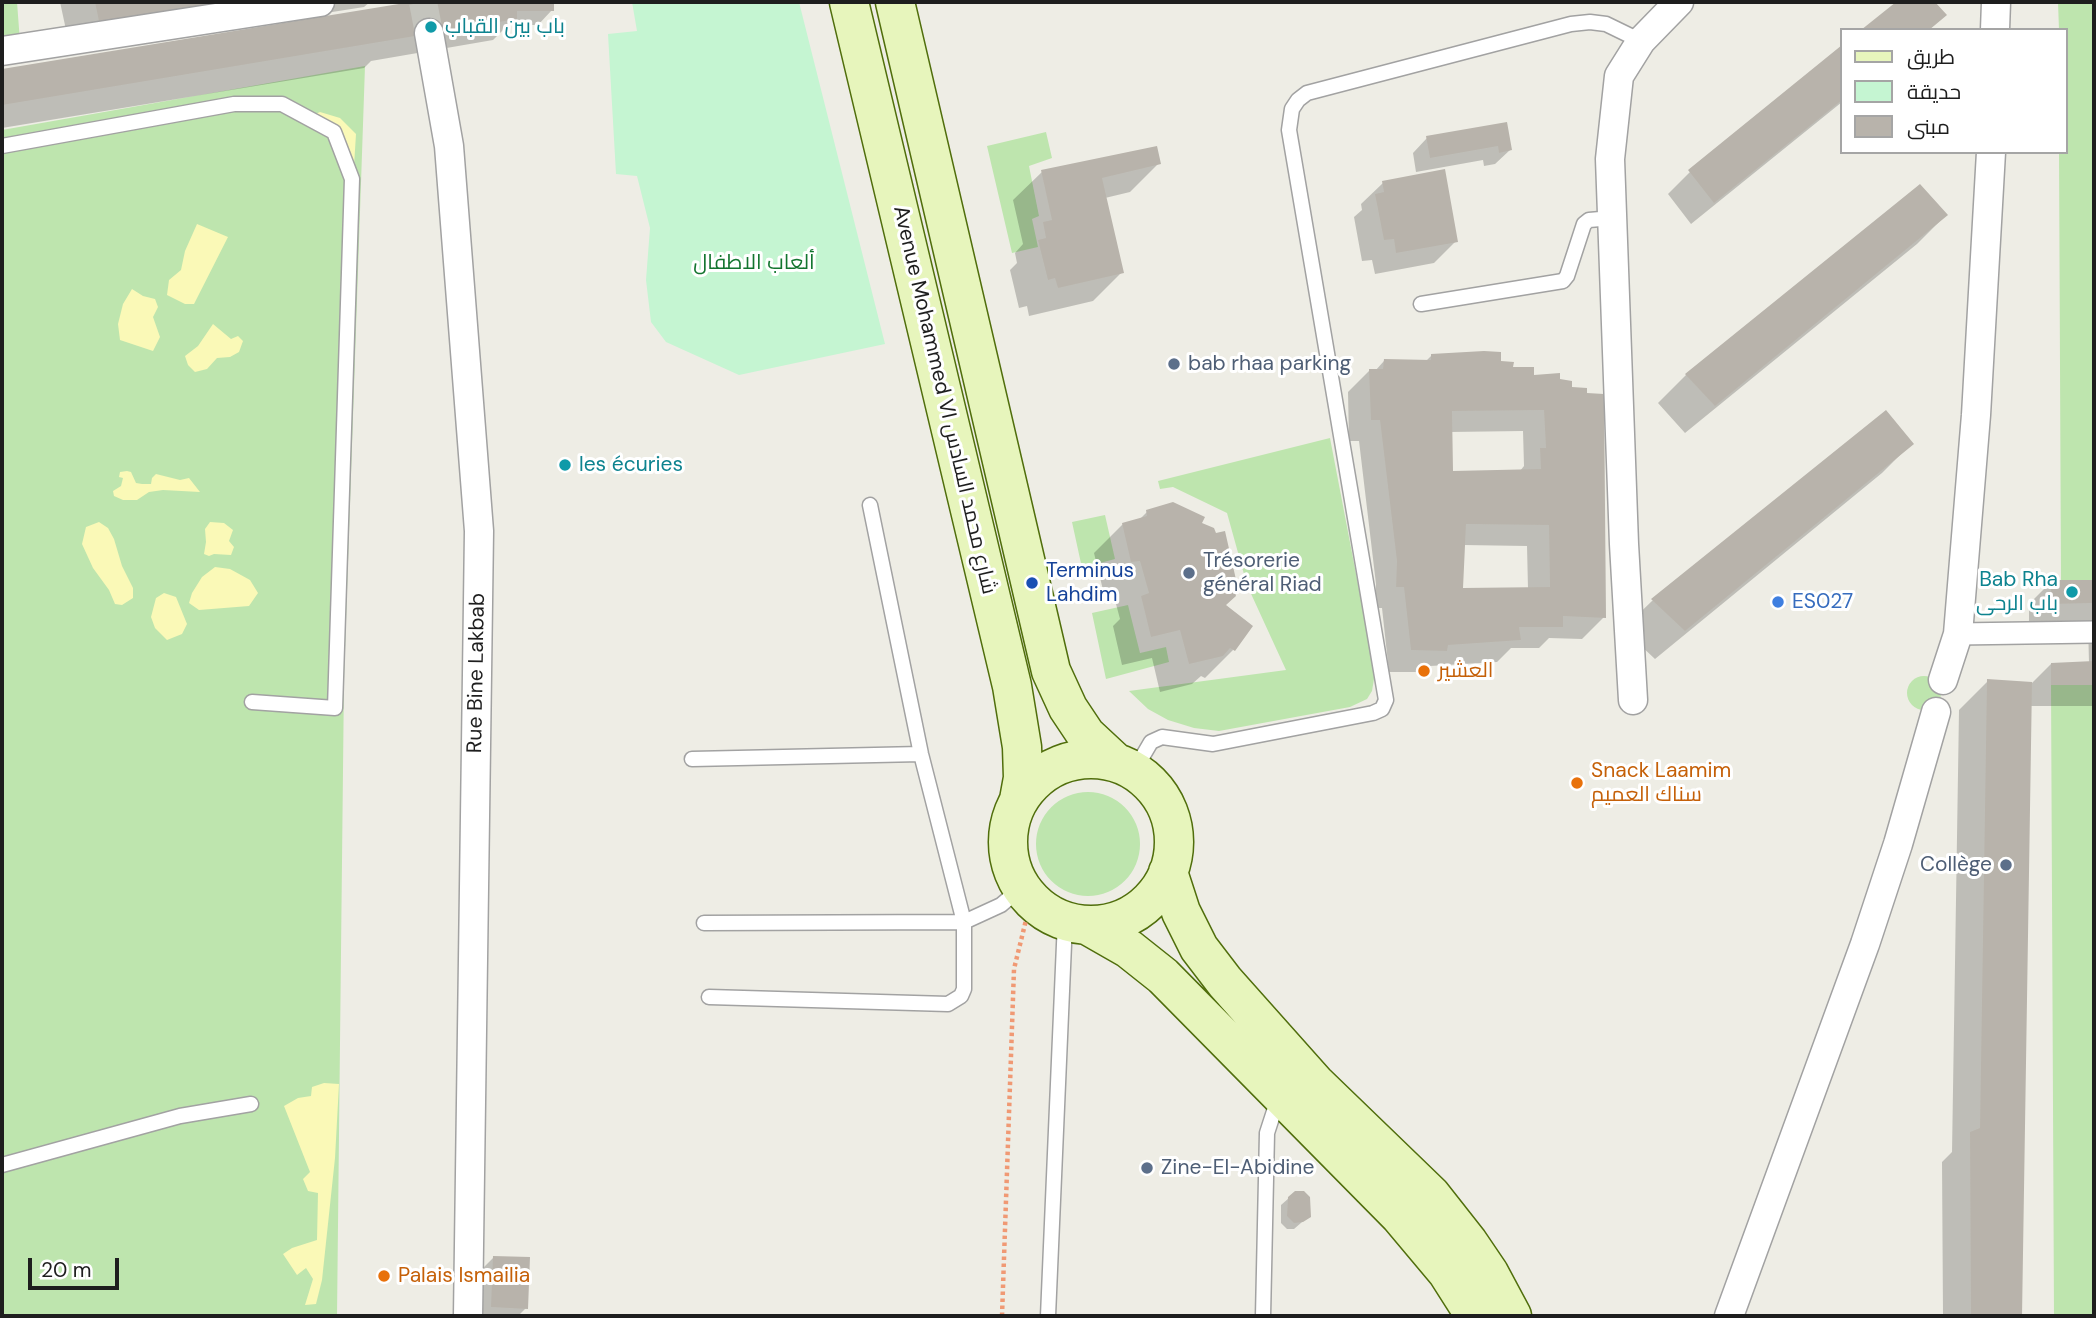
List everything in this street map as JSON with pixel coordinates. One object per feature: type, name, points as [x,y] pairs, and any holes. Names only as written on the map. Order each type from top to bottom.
[{"type":"main road","name":"Avenue Mohammed VI شارع محمد السادس","points":[[849,2],[1012,686],[1022,758],[1023,778],[1019,800]]},
{"type":"main road","name":"Avenue Mohammed VI شارع محمد السادس","points":[[895,2],[1051,671],[1068,708],[1086,735],[1125,766]]},
{"type":"main road","points":[[1076,923],[1113,922],[1136,911],[1155,894],[1168,872],[1173,854],[1174,834],[1166,807],[1151,783],[1125,766],[1088,758],[1061,764],[1037,778],[1019,800],[1010,821],[1007,844],[1011,867],[1026,894],[1049,914],[1076,923],[1129,949],[1163,976],[1400,1216],[1447,1272],[1475,1316]]},
{"type":"main road","points":[[1168,872],[1181,912],[1199,948],[1225,982],[1315,1083],[1431,1195],[1489,1273],[1512,1316]]},
{"type":"street","points":[[2,51],[320,2]]},
{"type":"street","points":[[1633,700],[1624,544],[1610,159],[1619,76],[1641,41],[1679,2]]},
{"type":"street","points":[[1996,2],[1996,28]]},
{"type":"street","name":"Rue Bine Lakbab","points":[[429,33],[449,146],[480,531],[468,1316]]},
{"type":"street","points":[[1943,680],[1958,634],[1976,415],[1991,154]]},
{"type":"street","points":[[1958,634],[2094,632]]},
{"type":"street","points":[[1729,1316],[1865,944],[1902,831],[1936,712]]},
{"type":"lane","points":[[1125,766],[1151,742],[1162,737],[1213,744],[1373,713],[1382,709],[1386,700],[1289,130],[1292,108],[1307,93],[1571,24],[1606,24],[1641,41]]},
{"type":"lane","points":[[2,146],[234,104],[282,104],[334,132],[352,179],[335,708],[251,702]]},
{"type":"lane","points":[[1421,304],[1563,281],[1584,224],[1589,220],[1612,218]]},
{"type":"lane","points":[[709,997],[948,1004],[961,996],[964,989],[964,922],[922,754],[870,505]]},
{"type":"lane","points":[[692,759],[922,754]]},
{"type":"lane","points":[[704,923],[964,922],[1026,894]]},
{"type":"lane","points":[[1048,1316],[1062,977],[1076,923]]},
{"type":"lane","points":[[1263,1316],[1267,1133],[1279,1096]]},
{"type":"lane","points":[[2,1166],[180,1116],[251,1104]]},
{"type":"path","points":[[1002,1316],[1014,969],[1026,894]]},
{"type":"green space","points":[[2,2],[17,2],[20,42],[2,44]]},
{"type":"green space","name":"ألعاب الاطفال","points":[[632,2],[799,2],[885,344],[739,375],[666,342],[651,322],[646,280],[650,228],[637,176],[616,174],[608,34],[637,31]]},
{"type":"green space","points":[[2058,2],[2094,2],[2094,580],[2061,580],[2059,154],[2068,154],[2068,28],[2059,28]]},
{"type":"green space","points":[[365,66],[344,679],[337,1316],[2,1316],[2,130]]},
{"type":"green space","points":[[1046,132],[1052,158],[1029,166],[1039,216],[1032,219],[1038,247],[1012,253],[987,146]]},
{"type":"green space","points":[[1330,438],[1375,673],[1372,691],[1367,699],[1350,707],[1219,731],[1194,728],[1168,720],[1148,709],[1129,691],[1286,670],[1247,585],[1227,513],[1173,487],[1160,489],[1158,481]]},
{"type":"green space","points":[[1105,515],[1115,559],[1082,568],[1072,522]]},
{"type":"green space","points":[[1128,605],[1140,653],[1166,647],[1169,662],[1106,679],[1092,613]]},
{"type":"green space","points":[[1924,676],[1936,681],[1941,693],[1936,705],[1924,710],[1912,705],[1907,693],[1912,681]]},
{"type":"green space","points":[[2051,685],[2094,685],[2094,1316],[2054,1316]]},
{"type":"green space","points":[[1088,792],[1108,796],[1125,807],[1136,824],[1140,844],[1136,864],[1125,881],[1108,892],[1088,896],[1068,892],[1051,881],[1040,864],[1036,844],[1040,824],[1051,807],[1068,796]]},
{"type":"sand","points":[[320,112],[340,118],[356,134],[354,166],[322,127],[309,117]]},
{"type":"sand","points":[[197,224],[228,237],[194,304],[185,304],[167,295],[169,280],[181,270],[185,251]]},
{"type":"sand","points":[[132,289],[155,299],[158,307],[153,317],[160,337],[153,351],[120,340],[118,324],[123,304]]},
{"type":"sand","points":[[213,324],[231,339],[238,336],[243,341],[239,352],[230,357],[217,358],[207,369],[195,372],[188,365],[185,356],[198,346]]},
{"type":"sand","points":[[120,472],[131,472],[136,483],[142,484],[151,484],[156,474],[180,480],[189,478],[200,492],[163,490],[149,492],[137,500],[123,500],[114,496],[113,491],[121,486],[123,478],[119,477]]},
{"type":"sand","points":[[99,522],[108,528],[114,539],[122,566],[133,588],[133,598],[122,605],[115,604],[82,544],[86,527]]},
{"type":"sand","points":[[210,522],[224,523],[233,530],[229,541],[234,547],[231,555],[204,554],[205,529]]},
{"type":"sand","points":[[215,567],[230,569],[250,580],[258,593],[249,606],[199,610],[189,603],[202,577]]},
{"type":"sand","points":[[164,593],[176,597],[187,624],[182,634],[167,640],[155,628],[151,617],[156,598]]},
{"type":"sand","points":[[324,1083],[339,1084],[335,1158],[322,1280],[316,1304],[305,1305],[313,1279],[306,1268],[297,1275],[283,1254],[292,1248],[317,1240],[318,1193],[308,1191],[303,1179],[310,1172],[284,1106],[298,1098],[311,1096],[312,1087]]},
{"type":"building","points":[[95,2],[242,2],[100,26]]},
{"type":"building","points":[[411,2],[554,2],[554,11],[517,11],[517,19],[2,105],[2,69]]},
{"type":"building","points":[[1896,2],[1935,2],[1947,15],[1931,28],[1864,28]]},
{"type":"building","points":[[1840,47],[1840,102],[1714,203],[1688,170]]},
{"type":"building","points":[[1507,122],[1512,150],[1499,153],[1498,146],[1430,158],[1426,136]]},
{"type":"building","points":[[1157,146],[1161,164],[1102,178],[1124,273],[1058,288],[1055,278],[1048,280],[1038,240],[1046,238],[1043,222],[1052,220],[1041,170]]},
{"type":"building","points":[[1445,169],[1458,242],[1396,253],[1394,239],[1384,240],[1375,194],[1384,192],[1382,181]]},
{"type":"building","points":[[1920,184],[1948,215],[1715,406],[1685,374]]},
{"type":"building","points":[[1501,352],[1501,361],[1514,362],[1513,367],[1534,367],[1534,375],[1560,373],[1560,379],[1572,381],[1572,387],[1587,388],[1587,393],[1604,394],[1606,618],[1563,616],[1563,627],[1519,627],[1521,640],[1448,645],[1447,651],[1411,650],[1404,587],[1396,587],[1397,561],[1380,420],[1371,420],[1369,369],[1383,369],[1384,359],[1431,360],[1431,354]],"holes":[[[1544,410],[1546,448],[1540,448],[1541,469],[1453,471],[1452,411]],[[1466,524],[1549,525],[1550,587],[1463,588]]]},
{"type":"building","points":[[1886,410],[1914,444],[1685,631],[1651,599]]},
{"type":"building","name":"Trésorerie général Riad","points":[[1173,502],[1205,517],[1202,523],[1214,528],[1216,533],[1225,531],[1237,584],[1233,585],[1236,596],[1226,605],[1253,626],[1235,651],[1230,648],[1223,656],[1189,664],[1180,630],[1151,637],[1141,596],[1149,593],[1140,561],[1131,562],[1122,523],[1147,516],[1146,510]]},
{"type":"building","name":"Bab Rha باب الرحى","points":[[2051,580],[2094,580],[2094,603],[2051,604]]},
{"type":"building","name":"Bab Rha باب الرحى","points":[[2094,661],[2094,685],[2051,685],[2051,663]]},
{"type":"building","name":"Collège","points":[[1987,679],[2032,682],[2022,1316],[1971,1316],[1970,1132],[1980,1128]]},
{"type":"building","points":[[1295,1191],[1304,1191],[1310,1197],[1311,1217],[1294,1223],[1287,1216],[1288,1197]]},
{"type":"building","points":[[493,1256],[530,1257],[528,1309],[491,1307]]},
{"type":"tunnel","points":[[423,2],[429,33]]},
{"type":"place","name":"باب بين القباب","points":[[431,27]]},
{"type":"place","name":"bab rhaa parking","points":[[1174,364]]},
{"type":"place","name":"les écuries","points":[[565,465]]},
{"type":"place","name":"Trésorerie général Riad","points":[[1189,573]]},
{"type":"place","name":"Terminus Lahdim","points":[[1032,583]]},
{"type":"place","name":"Bab Rha باب الرحى","points":[[2072,592]]},
{"type":"place","name":"ES027","points":[[1778,602]]},
{"type":"place","name":"العشير","points":[[1424,671]]},
{"type":"place","name":"Snack Laamim سناك العميم","points":[[1577,783]]},
{"type":"place","name":"Collège","points":[[2006,865]]},
{"type":"place","name":"Zine-El-Abidine","points":[[1147,1168]]},
{"type":"place","name":"Palais Ismailia","points":[[384,1276]]}]
